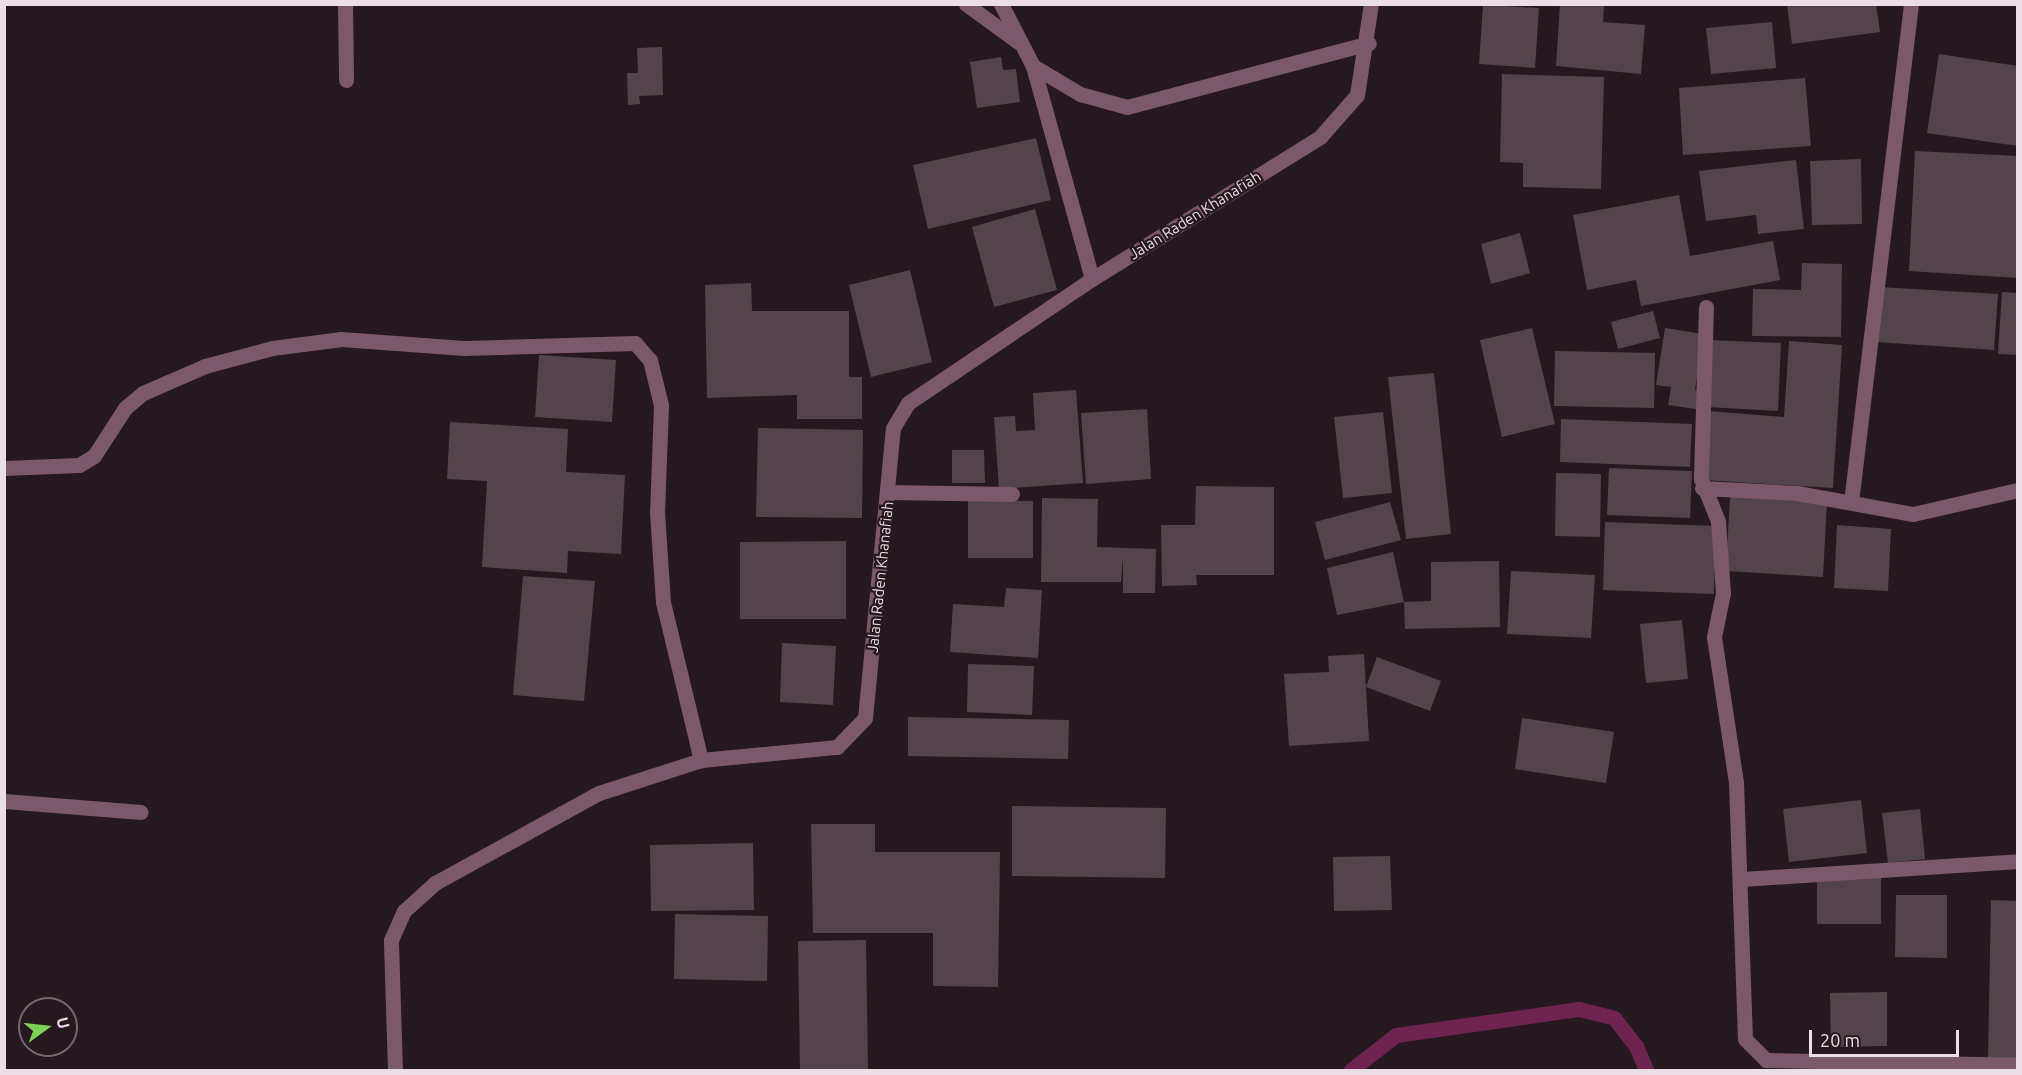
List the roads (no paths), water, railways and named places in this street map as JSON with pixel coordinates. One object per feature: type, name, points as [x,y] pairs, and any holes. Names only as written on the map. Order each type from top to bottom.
[{"type":"street","points":[[345,4],[346,80]]},
{"type":"street","points":[[966,4],[1020,43]]},
{"type":"street","points":[[1001,4],[1033,66],[1092,279]]},
{"type":"street","name":"Jalan Raden Khanafiah","points":[[395,1071],[391,940],[404,911],[435,883],[599,793],[701,760],[837,747],[865,718],[889,492],[893,428],[908,403],[1092,279],[1320,137],[1357,95],[1369,43],[1371,4]]},
{"type":"street","points":[[1851,502],[1911,4]]},
{"type":"street","points":[[1033,66],[1080,94],[1127,107],[1369,43]]},
{"type":"street","points":[[1706,307],[1702,488],[1718,521],[1723,593],[1714,637],[1733,752],[1742,879],[1745,1039],[1753,1053],[1766,1060],[1798,1063],[2018,1065]]},
{"type":"street","points":[[4,468],[79,465],[94,456],[125,408],[143,393],[205,366],[272,348],[341,339],[464,348],[636,343],[650,360],[661,405],[657,512],[663,602],[701,760]]},
{"type":"street","points":[[1702,488],[1851,502],[1913,514],[2018,490]]},
{"type":"street","points":[[889,492],[1012,494]]},
{"type":"street","points":[[4,801],[141,813]]},
{"type":"street","points":[[1742,879],[2018,861]]},
{"type":"waterway","points":[[1351,1070],[1396,1035],[1579,1009],[1614,1018],[1636,1046],[1646,1070]]}]
